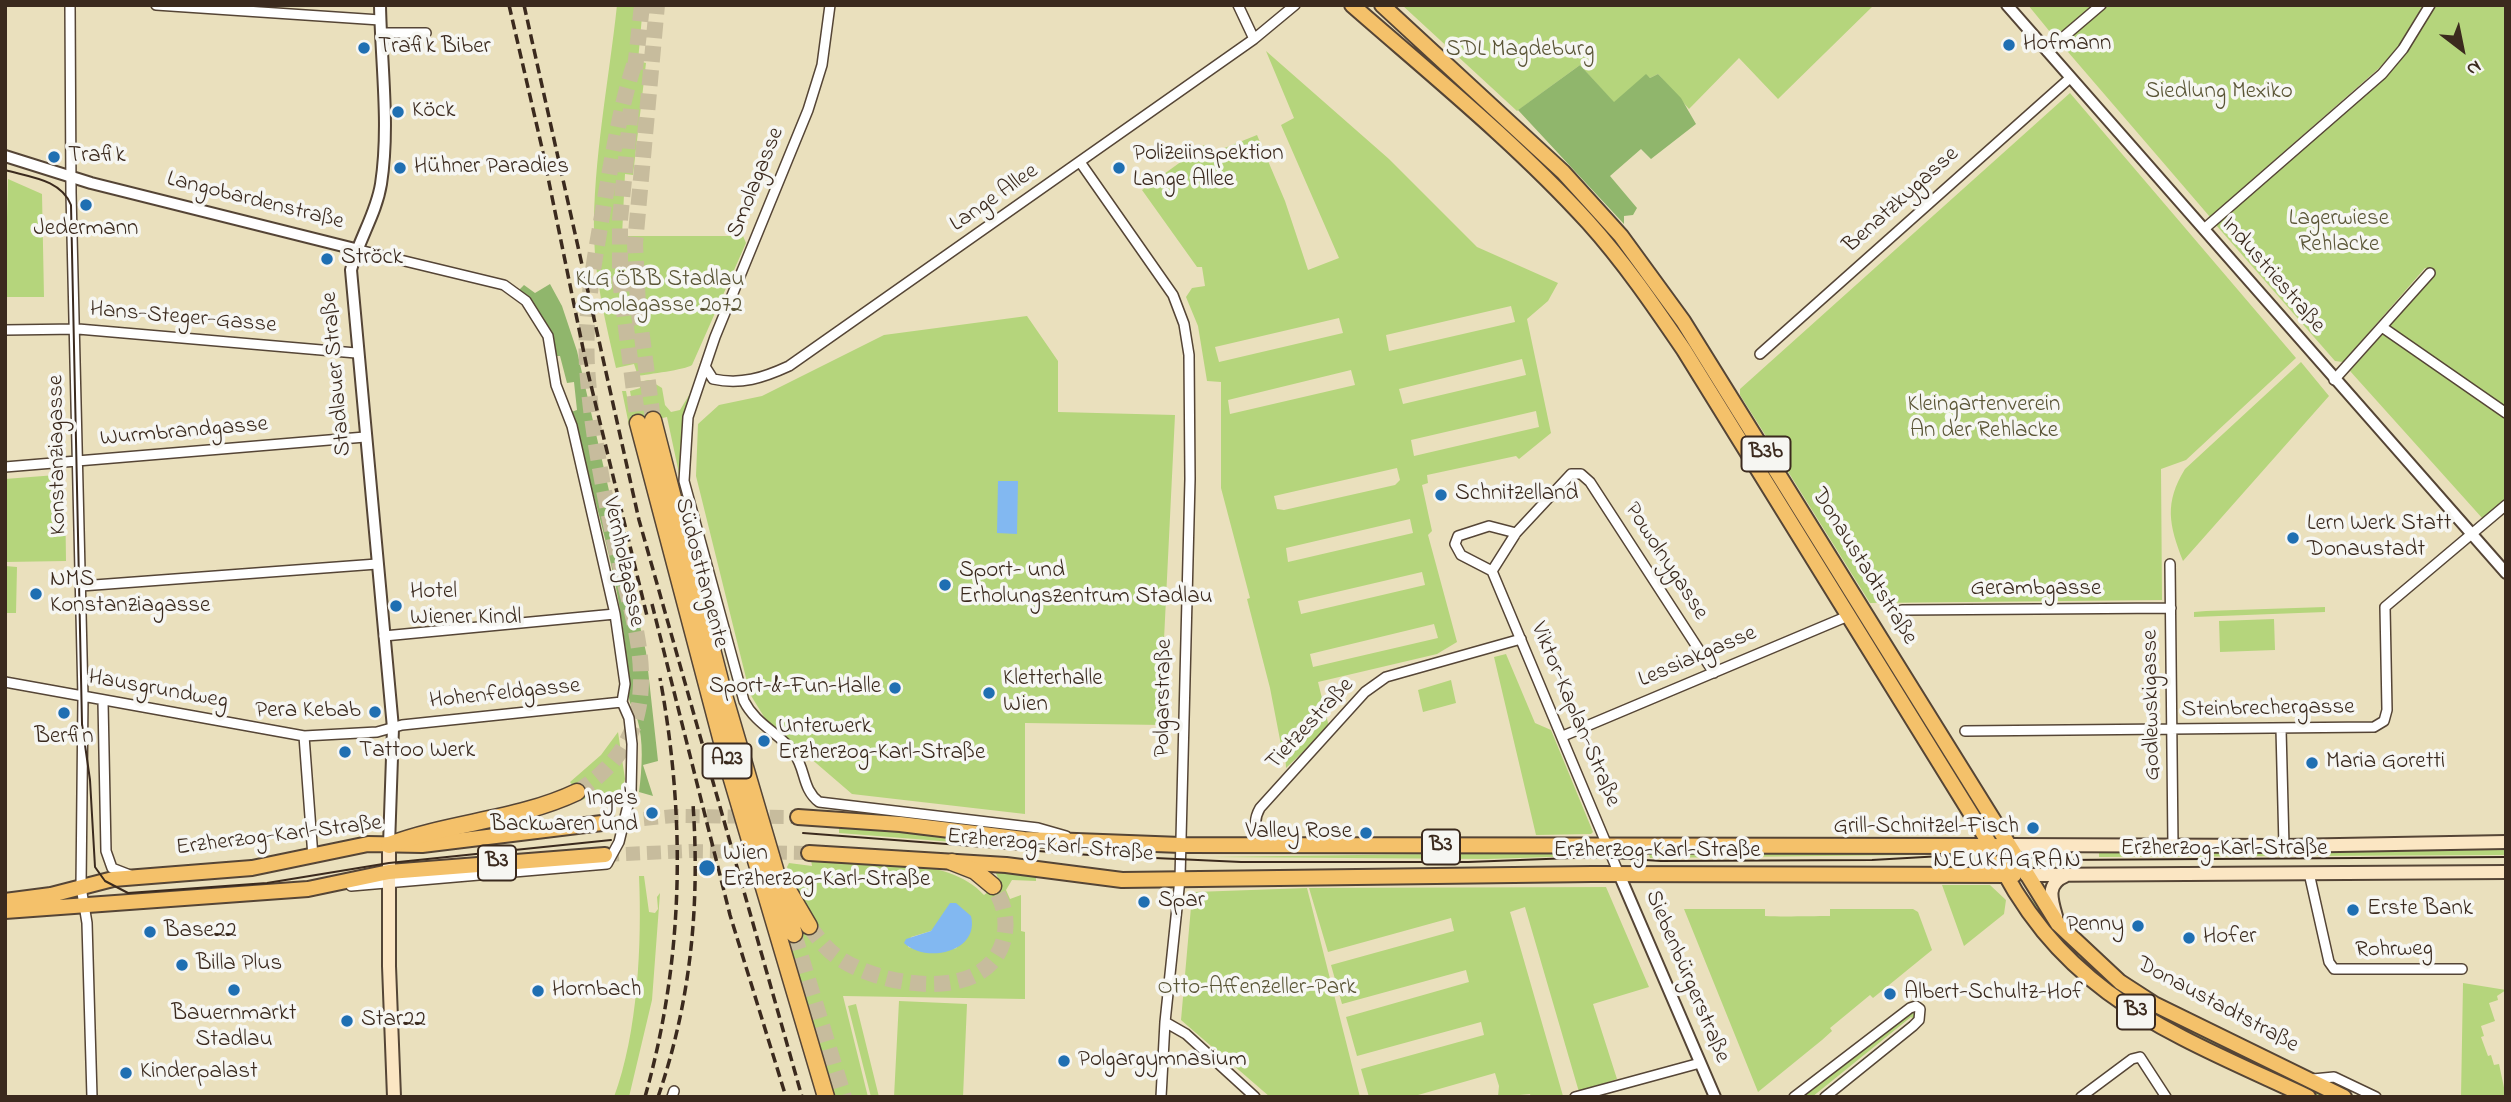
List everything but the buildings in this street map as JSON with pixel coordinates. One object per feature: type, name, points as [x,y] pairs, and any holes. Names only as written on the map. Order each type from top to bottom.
[{"type":"highway","name":"Südosttangente","points":[[794,934],[646,422],[731,776],[826,1097]]},
{"type":"highway","points":[[389,845],[419,834],[542,805],[577,792]]},
{"type":"highway","points":[[952,862],[975,871],[993,886]]},
{"type":"highway","points":[[776,876],[789,889],[809,926]]},
{"type":"main road","name":"Donaustadtstraße","points":[[1352,5],[1549,182],[1625,267],[1684,350],[1991,846],[2023,905],[2046,934],[2082,972],[2117,1001],[2199,1046],[2308,1097]]},
{"type":"main road","name":"Donaustadtstraße","points":[[1382,5],[1563,172],[1639,260],[1683,321],[2058,924],[2120,982],[2154,1004],[2344,1097]]},
{"type":"main road","name":"Erzherzog-Karl-Straße","points":[[798,817],[1084,842],[1273,847],[2284,846],[2504,840]]},
{"type":"main road","name":"Erzherzog-Karl-Straße","points":[[5,901],[30,900],[135,877],[252,868],[368,844],[422,845],[602,823]]},
{"type":"main road","points":[[389,845],[394,1097]]},
{"type":"main road","name":"Erzherzog-Karl-Straße","points":[[809,853],[1006,865],[1086,877],[1180,879],[1619,874],[2506,872]]},
{"type":"main road","name":"B3","points":[[5,911],[308,888],[389,877],[603,861]]},
{"type":"main road","points":[[2058,924],[2050,891],[2054,882],[2069,874]]},
{"type":"street","name":"Konstanziagasse","points":[[69,5],[83,697],[80,887],[86,904],[92,1097]]},
{"type":"street","points":[[156,5],[380,20]]},
{"type":"street","name":"Stadlauer Straße","points":[[380,5],[384,163],[372,217],[351,270],[356,353],[393,728],[389,845]]},
{"type":"street","name":"Smolagasse","points":[[811,797],[795,754],[758,721],[744,701],[684,481],[688,417],[715,337],[808,110],[822,65],[830,5]]},
{"type":"street","points":[[1238,5],[1254,39]]},
{"type":"street","name":"Lange Allee","points":[[706,368],[713,379],[740,382],[767,376],[789,366],[1254,39],[1295,5]]},
{"type":"street","name":"Industriestraße","points":[[2007,5],[2506,573]]},
{"type":"street","points":[[2047,51],[2101,5]]},
{"type":"street","points":[[2204,229],[2382,74],[2403,50],[2430,5]]},
{"type":"street","points":[[335,6],[336,18]]},
{"type":"street","points":[[381,33],[426,33]]},
{"type":"street","name":"Benatzkygasse","points":[[1760,354],[2070,78]]},
{"type":"street","name":"Langobardenstraße","points":[[5,156],[71,177],[496,282]]},
{"type":"street","name":"Polgarstraße","points":[[1080,162],[1173,295],[1184,324],[1189,355],[1190,479],[1180,879],[1165,1022],[1161,1097]]},
{"type":"street","points":[[2334,380],[2430,273]]},
{"type":"street","name":"Vernholzgasse","points":[[496,282],[526,301],[548,336],[556,385],[572,426],[615,614],[625,684],[622,702],[629,718],[632,744],[631,793],[613,857],[603,861]]},
{"type":"street","points":[[2382,327],[2506,413]]},
{"type":"street","name":"Hans-Steger-Gasse","points":[[5,330],[76,329],[356,353]]},
{"type":"street","name":"Wurmbrandgasse","points":[[5,467],[365,438]]},
{"type":"street","name":"Powolnygasse","points":[[1516,533],[1571,474],[1581,474],[1590,482],[1714,673]]},
{"type":"street","points":[[2472,535],[2506,505]]},
{"type":"street","points":[[1489,526],[1516,533],[1492,571],[1461,555],[1455,544],[1458,536],[1489,526]]},
{"type":"street","name":"Steinbrechergasse","points":[[1965,731],[2374,727],[2384,721],[2387,710],[2385,607],[2472,535]]},
{"type":"street","points":[[81,586],[377,564]]},
{"type":"street","name":"Godlewskigasse","points":[[2170,564],[2173,845]]},
{"type":"street","name":"Viktor-Kaplan-Straße","points":[[1492,571],[1619,874]]},
{"type":"street","name":"Gerambgasse","points":[[1902,610],[2171,608]]},
{"type":"street","points":[[384,636],[615,614]]},
{"type":"street","name":"Lessiakgasse","points":[[1563,736],[1848,616]]},
{"type":"street","name":"Tietzestraße","points":[[1273,847],[1257,832],[1254,818],[1260,808],[1365,692],[1386,677],[1521,639]]},
{"type":"street","name":"Hausgrundweg","points":[[5,682],[103,702],[304,736]]},
{"type":"street","points":[[103,702],[106,851],[112,867],[135,877]]},
{"type":"street","name":"Hohenfeldgasse","points":[[304,736],[622,702]]},
{"type":"street","points":[[2281,729],[2284,846]]},
{"type":"street","points":[[304,736],[313,857]]},
{"type":"street","name":"Erzherzog-Karl-Straße","points":[[811,797],[828,806],[1038,828],[1084,842]]},
{"type":"street","name":"Rohrweg","points":[[2309,873],[2329,962],[2334,969],[2462,969]]},
{"type":"street","name":"Siebenbürgerstraße","points":[[1619,874],[1715,1097]]},
{"type":"street","points":[[1794,1097],[1910,1008],[1916,1006],[1920,1009],[1919,1020],[1913,1026],[1825,1097]]},
{"type":"street","points":[[1165,1022],[1186,1034],[1255,1097]]},
{"type":"street","points":[[2081,1097],[2132,1059],[2140,1058],[2166,1097]]},
{"type":"street","points":[[1575,1097],[1700,1063]]},
{"type":"street","points":[[2309,1080],[2334,1077],[2376,1097]]},
{"type":"green space","name":"KLG ÖBB Stadlau Smolagasse 2072","points":[[617,5],[643,5],[638,61],[646,63],[633,175],[625,174],[622,236],[743,236],[746,243],[692,365],[638,376],[634,364],[616,368],[596,269],[594,235],[596,178]]},
{"type":"green space","name":"SDL Magdeburg","points":[[1402,5],[1874,5],[1778,99],[1739,58],[1689,109],[1658,74],[1650,78],[1646,75],[1614,103],[1580,65],[1517,111]]},
{"type":"green space","points":[[2028,5],[2093,5],[2055,38]]},
{"type":"green space","name":"Siedlung Mexiko","points":[[2108,5],[2423,5],[2397,50],[2378,69],[2210,217],[2062,45]]},
{"type":"green space","name":"Lagerwiese Rehlacke","points":[[2434,5],[2506,5],[2506,499],[2483,519],[2350,371],[2432,278],[2430,270],[2425,268],[2343,362],[2335,361],[2216,225],[2385,76],[2408,51]]},
{"type":"green space","points":[[1266,51],[1389,159],[1477,247],[1558,283],[1548,301],[1527,319],[1551,433],[1519,459],[1516,456],[1427,475],[1428,483],[1422,485],[1432,531],[1428,535],[1457,642],[1437,654],[1318,682],[1329,727],[1286,768],[1285,750],[1282,750],[1270,688],[1247,599],[1250,598],[1221,488],[1221,382],[1207,381],[1198,326],[1186,297],[1192,288],[1205,286],[1202,267],[1197,267],[1142,190],[1204,145],[1212,153],[1257,135],[1285,201],[1308,270],[1339,258],[1281,125],[1294,118]],"holes":[[[1511,306],[1515,322],[1389,351],[1386,335]],[[1339,318],[1343,333],[1219,362],[1215,347]],[[1522,359],[1526,375],[1403,404],[1399,389]],[[1351,370],[1355,385],[1230,414],[1228,400]],[[1536,411],[1539,427],[1414,456],[1411,440]],[[1397,468],[1400,480],[1395,485],[1284,510],[1277,509],[1274,496]],[[1410,519],[1413,533],[1288,562],[1286,548]],[[1422,572],[1425,585],[1301,614],[1298,601]],[[1434,624],[1438,638],[1313,667],[1310,654]]]},
{"type":"green space","points":[[1580,65],[1614,102],[1646,74],[1650,78],[1658,74],[1681,98],[1696,124],[1651,159],[1641,149],[1610,176],[1637,208],[1633,215],[1624,216],[1624,224],[1518,110]]},
{"type":"green space","name":"Kleingartenverein An der Rehlacke","points":[[2070,93],[2296,358],[2186,460],[2161,469],[2162,600],[1870,603],[1787,470],[1788,464],[1776,452],[1740,395],[1740,389]]},
{"type":"green space","points":[[8,179],[42,194],[44,297],[5,297]]},
{"type":"green space","points":[[550,284],[562,306],[577,351],[646,652],[658,761],[643,765],[653,796],[639,792],[641,736],[630,704],[623,625],[609,554],[571,412],[577,410],[574,382],[567,383],[560,356],[556,356],[548,328],[539,311],[519,290],[524,285],[535,293]]},
{"type":"green space","name":"Sport- und Erholungszentrum Stadlau","points":[[1027,316],[1058,361],[1058,412],[1175,415],[1160,721],[1163,725],[1025,723],[1025,814],[852,794],[766,720],[750,694],[696,476],[698,424],[719,405],[762,396],[884,335]]},
{"type":"green space","points":[[2301,362],[2329,396],[2183,561],[2174,536],[2171,504],[2185,469]]},
{"type":"green space","points":[[649,380],[662,388],[665,405],[671,412],[680,410],[694,387],[685,419],[680,478],[667,417],[629,425],[622,391],[626,391],[628,402],[632,402],[630,391],[640,388],[639,382]]},
{"type":"green space","points":[[56,475],[48,487],[55,489],[63,482],[65,486],[66,561],[5,562],[5,479]]},
{"type":"green space","points":[[5,566],[17,567],[16,613],[5,613]]},
{"type":"green space","points":[[2325,607],[2325,612],[2194,617],[2194,612],[2206,611]]},
{"type":"green space","points":[[2274,619],[2275,650],[2220,652],[2219,621]]},
{"type":"green space","points":[[1506,654],[1535,723],[1551,730],[1593,832],[1591,834],[1536,835],[1494,657]]},
{"type":"green space","points":[[1451,680],[1456,703],[1423,712],[1418,690]]},
{"type":"green space","points":[[618,732],[625,779],[621,796],[599,792],[582,800],[570,782],[601,755]]},
{"type":"green space","points":[[839,825],[1033,845],[1029,848],[839,833]]},
{"type":"green space","points":[[2506,850],[2506,855],[2099,857],[2099,851]]},
{"type":"green space","points":[[1583,852],[1583,856],[1487,859],[1209,857]]},
{"type":"green space","points":[[1908,852],[1909,855],[1650,858],[1649,855]]},
{"type":"green space","points":[[811,860],[927,867],[969,882],[984,895],[1000,883],[995,871],[1036,875],[1036,881],[1012,880],[1006,890],[1010,899],[1021,895],[1021,931],[1025,932],[1025,999],[843,996],[868,1097],[834,1097],[787,939],[803,934],[816,923],[796,890],[787,867],[789,863],[812,866]],"holes":[[[939,924],[957,948],[931,953],[908,947],[911,937],[931,931]]]},
{"type":"green space","points":[[639,876],[644,876],[649,912],[655,913],[658,909],[657,897],[660,893],[652,1000],[629,1097],[614,1097],[628,1045],[637,988]]},
{"type":"green space","points":[[1942,885],[1990,885],[2006,900],[2004,914],[1964,946]]},
{"type":"green space","points":[[1606,887],[1649,987],[1593,1004],[1617,1079],[1579,1092],[1525,907],[1510,912],[1563,1096],[1531,1097],[1530,1094],[1498,1097],[1499,1086],[1495,1073],[1411,1097],[1369,1097],[1361,1069],[1484,1035],[1481,1022],[1357,1056],[1346,1017],[1469,982],[1466,970],[1342,1004],[1331,965],[1454,931],[1451,918],[1328,952],[1309,888]]},
{"type":"green space","name":"Otto-Affenzeller-Park","points":[[1307,888],[1360,1097],[1270,1097],[1181,1020],[1191,907],[1195,892]]},
{"type":"green space","points":[[2025,891],[2066,943],[2112,981],[2332,1097],[2320,1097],[2235,1057],[2156,1015],[2119,991],[2084,963],[2052,931],[2023,892]]},
{"type":"green space","points":[[1684,909],[1765,909],[1765,916],[1830,916],[1830,909],[1913,909],[1918,912],[1932,950],[1873,998],[1870,995],[1830,1028],[1832,1031],[1822,1040],[1758,1092]]},
{"type":"green space","points":[[2463,983],[2506,990],[2497,996],[2498,1000],[2489,1003],[2495,1021],[2481,1026],[2484,1036],[2481,1037],[2494,1065],[2499,1064],[2506,1097],[2461,1097]]},
{"type":"green space","points":[[899,1001],[967,1004],[963,1097],[894,1097]]},
{"type":"green space","points":[[856,1004],[879,1097],[871,1097],[848,1006]]},
{"type":"green space","points":[[1909,1009],[1919,1012],[1914,1020],[1911,1017],[1812,1097],[1802,1097]]},
{"type":"water","points":[[998,481],[1018,481],[1017,534],[997,533]]},
{"type":"water","points":[[950,903],[956,903],[971,916],[972,928],[960,946],[949,951],[925,953],[904,943],[906,939],[931,931]]},
{"type":"tunnel","points":[[635,69],[642,5]]},
{"type":"tunnel","points":[[653,420],[638,306],[635,244],[657,5]]},
{"type":"tunnel","points":[[577,792],[608,767],[624,747],[635,723],[641,690],[636,629],[602,481],[589,389],[586,345],[591,285],[604,204],[621,113],[636,59]]},
{"type":"tunnel","points":[[631,109],[620,220],[620,280],[638,423]]},
{"type":"tunnel","points":[[602,823],[674,816],[798,817]]},
{"type":"tunnel","points":[[605,855],[690,851],[809,853]]},
{"type":"tunnel","points":[[809,926],[832,953],[860,969],[906,982],[955,982],[976,975],[992,962],[1003,942],[1006,927],[1004,912],[993,886]]},
{"type":"tunnel","points":[[794,934],[844,1097]]},
{"type":"tram line","points":[[5,170],[52,184],[66,196],[71,205],[82,724],[90,780],[95,867],[105,881],[128,893],[267,883],[389,863],[611,840]]},
{"type":"tram line","points":[[803,833],[1090,855],[1241,862],[1468,862],[1598,857],[1661,861],[1872,860],[1977,854],[2059,860],[2506,857]]},
{"type":"railway","points":[[509,5],[542,148],[588,373],[647,616]]},
{"type":"railway","points":[[524,5],[639,520],[802,1097]]},
{"type":"railway","points":[[652,604],[730,915],[786,1097]]},
{"type":"railway","points":[[645,1097],[667,993],[677,889],[674,784],[660,678]]},
{"type":"railway","points":[[658,1097],[678,1025],[690,952],[695,879],[693,804]]},
{"type":"place","name":"Hofmann","points":[[2009,45]]},
{"type":"place","name":"Trafik Biber","points":[[364,48]]},
{"type":"place","name":"Köck","points":[[398,112]]},
{"type":"place","name":"Trafik","points":[[54,157]]},
{"type":"place","name":"Hühner Paradies","points":[[400,168]]},
{"type":"place","name":"Polizeiinspektion Lange Allee","points":[[1119,168]]},
{"type":"place","name":"Jedermann","points":[[86,205]]},
{"type":"place","name":"Ströck","points":[[327,259]]},
{"type":"place","name":"Schnitzelland","points":[[1441,495]]},
{"type":"place","name":"Lern Werk Statt Donaustadt","points":[[2293,538]]},
{"type":"place","name":"Sport- und Erholungszentrum Stadlau","points":[[945,585]]},
{"type":"place","name":"NMS Konstanziagasse","points":[[36,594]]},
{"type":"place","name":"Hotel Wiener Kindl","points":[[396,606]]},
{"type":"place","name":"Sport-&-Fun-Halle","points":[[895,688]]},
{"type":"place","name":"Kletterhalle Wien","points":[[989,693]]},
{"type":"place","name":"Pera Kebab","points":[[375,712]]},
{"type":"place","name":"Berfin","points":[[64,713]]},
{"type":"place","name":"Unterwerk Erzherzog-Karl-Straße","points":[[764,741]]},
{"type":"place","name":"Tattoo Werk","points":[[345,752]]},
{"type":"place","name":"Maria Goretti","points":[[2312,763]]},
{"type":"place","name":"Inge's Backwaren und","points":[[652,813]]},
{"type":"place","name":"Grill-Schnitzel-Fisch","points":[[2033,828]]},
{"type":"place","name":"Valley Rose","points":[[1366,833]]},
{"type":"place","name":"Wien Erzherzog-Karl-Straße","points":[[707,868]]},
{"type":"place","name":"Spar","points":[[1144,902]]},
{"type":"place","name":"Erste Bank","points":[[2353,910]]},
{"type":"place","name":"Penny","points":[[2138,926]]},
{"type":"place","name":"Base22","points":[[150,932]]},
{"type":"place","name":"Hofer","points":[[2189,938]]},
{"type":"place","name":"Billa Plus","points":[[182,965]]},
{"type":"place","name":"Bauernmarkt Stadlau","points":[[234,990]]},
{"type":"place","name":"Hornbach","points":[[538,991]]},
{"type":"place","name":"Albert-Schultz-Hof","points":[[1890,994]]},
{"type":"place","name":"Star22","points":[[347,1021]]},
{"type":"place","name":"Polgargymnasium","points":[[1064,1061]]},
{"type":"place","name":"Kinderpalast","points":[[126,1073]]},
{"type":"district","name":"NEUKAGRAN","points":[[2008,862]]}]
